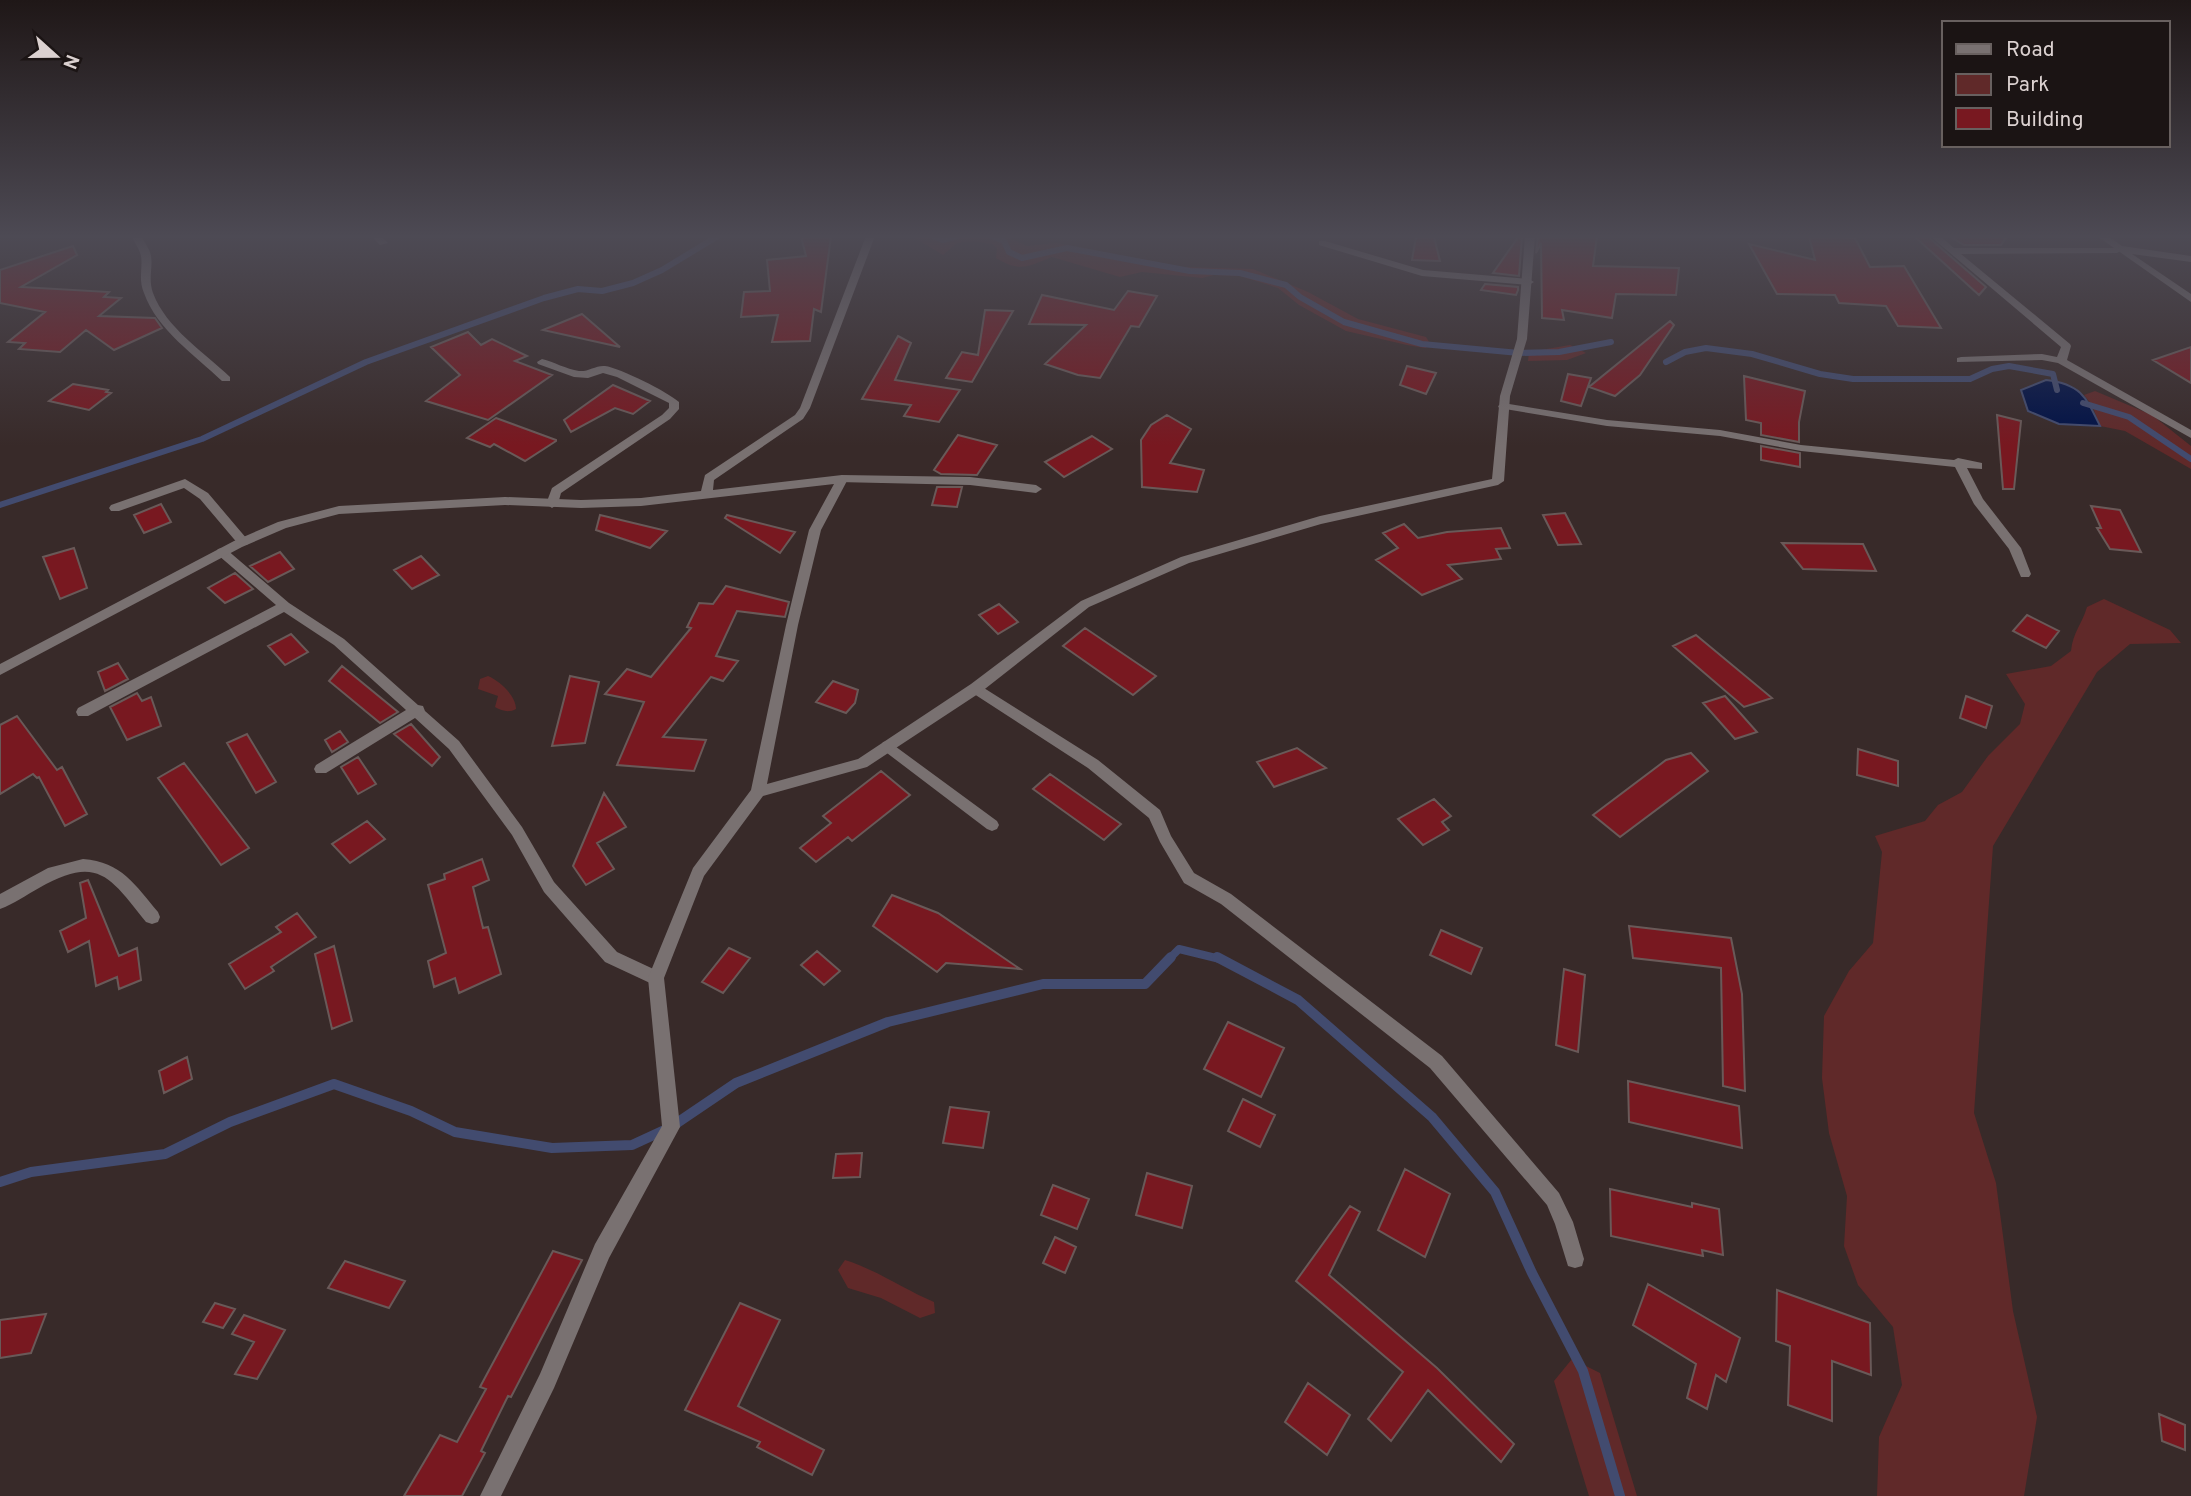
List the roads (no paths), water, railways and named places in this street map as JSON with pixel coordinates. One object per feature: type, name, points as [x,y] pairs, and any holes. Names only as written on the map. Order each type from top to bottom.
[{"type":"street","points":[[154,306],[156,312],[226,379]]},
{"type":"street","points":[[706,494],[709,478],[799,417],[805,408],[844,306]]},
{"type":"street","points":[[758,792],[862,763],[976,688],[1085,604],[1185,560],[1320,520],[1498,481],[1503,406],[1522,339],[1526,306]]},
{"type":"street","points":[[2018,306],[2066,346],[2062,361]]},
{"type":"street","points":[[1961,360],[2042,357],[2062,361],[2191,435]]},
{"type":"street","points":[[542,362],[574,374],[588,375],[603,369],[621,375],[674,402],[674,409],[666,417],[556,491],[552,504]]},
{"type":"street","points":[[1503,406],[1607,423],[1720,433],[1801,448],[1978,466]]},
{"type":"street","points":[[1958,463],[1978,501],[2015,548],[2025,574]]},
{"type":"street","points":[[489,1496],[547,1381],[602,1251],[671,1127],[656,978],[698,873],[758,792],[792,625],[815,530],[842,479]]},
{"type":"street","points":[[0,670],[243,542],[282,525],[339,510],[505,501],[552,504],[641,502],[842,479],[970,481],[1036,489]]},
{"type":"street","points":[[115,508],[185,483],[204,496],[243,542]]},
{"type":"street","points":[[222,552],[285,606],[339,642],[454,745],[517,831],[549,887],[611,957],[656,978]]},
{"type":"street","points":[[83,712],[285,606]]},
{"type":"street","points":[[976,688],[1093,764],[1145,805],[1155,814],[1165,838],[1189,878],[1226,899],[1436,1062],[1553,1199],[1564,1222],[1575,1259]]},
{"type":"street","points":[[321,769],[418,710]]},
{"type":"street","points":[[888,746],[992,825]]},
{"type":"street","points":[[0,902],[62,868],[94,867],[111,872],[152,916]]},
{"type":"waterway","points":[[0,505],[202,439],[366,362],[522,306]]},
{"type":"waterway","points":[[1316,306],[1344,322],[1422,344],[1519,353],[1559,352],[1611,342]]},
{"type":"waterway","points":[[1666,362],[1685,352],[1706,348],[1752,354],[1820,374],[1853,379],[1970,379],[1992,369],[2009,366],[2053,374],[2057,390]]},
{"type":"waterway","points":[[2083,403],[2129,417],[2191,459]]},
{"type":"waterway","points":[[1171,957],[1179,949],[1220,959]]},
{"type":"waterway","points":[[0,1182],[31,1172],[165,1154],[230,1122],[334,1084],[411,1111],[455,1132],[552,1148],[632,1145],[671,1127],[736,1083],[888,1022],[1043,984],[1145,984],[1171,957]]},
{"type":"waterway","points":[[1217,957],[1298,1000],[1432,1117],[1495,1192],[1532,1273],[1583,1371],[1620,1496]]}]
